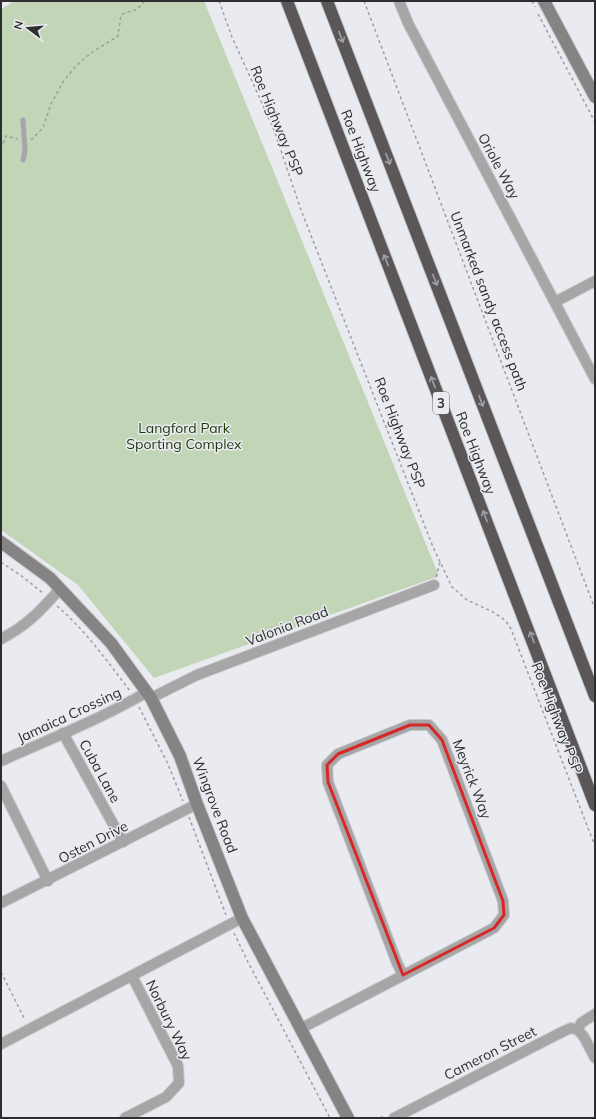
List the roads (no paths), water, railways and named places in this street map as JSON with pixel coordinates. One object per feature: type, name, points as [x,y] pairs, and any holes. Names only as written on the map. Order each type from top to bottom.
[{"type":"highway","name":"Roe Highway","points":[[287,1],[595,804]]},
{"type":"highway","name":"Roe Highway","points":[[327,1],[595,696]]},
{"type":"street","name":"Oriole Way","points":[[399,1],[412,30],[595,379]]},
{"type":"street","points":[[544,1],[595,97]]},
{"type":"street","points":[[555,302],[595,281]]},
{"type":"street","name":"Wingrove Road","points":[[1,542],[50,578],[111,643],[149,695],[180,756],[192,807],[242,918],[348,1118]]},
{"type":"street","name":"Valonia Road","points":[[149,695],[197,675],[434,585]]},
{"type":"street","points":[[1,639],[17,631],[33,619],[60,589]]},
{"type":"street","name":"Jamaica Crossing","points":[[1,761],[135,699],[149,695]]},
{"type":"street","name":"Meyrick Way","points":[[300,1029],[494,928],[504,915],[503,901],[442,740],[429,725],[410,725],[338,754],[327,765],[328,782],[397,963],[403,975]]},
{"type":"street","name":"Cuba Lane","points":[[63,733],[123,842]]},
{"type":"street","points":[[1,786],[48,881]]},
{"type":"street","name":"Osten Drive","points":[[1,904],[192,807]]},
{"type":"street","name":"Norbury Way","points":[[1,1044],[242,918]]},
{"type":"street","name":"Norbury Way","points":[[125,1118],[166,1096],[179,1083],[178,1066],[132,976]]},
{"type":"street","points":[[595,1014],[581,1023],[578,1030],[584,1037],[595,1058]]},
{"type":"street","name":"Cameron Street","points":[[394,1118],[564,1031],[571,1028],[578,1030]]},
{"type":"lane","points":[[23,120],[25,151],[23,160]]},
{"type":"park label","name":"Langford Park Sporting Complex","points":[[184,436]]}]
